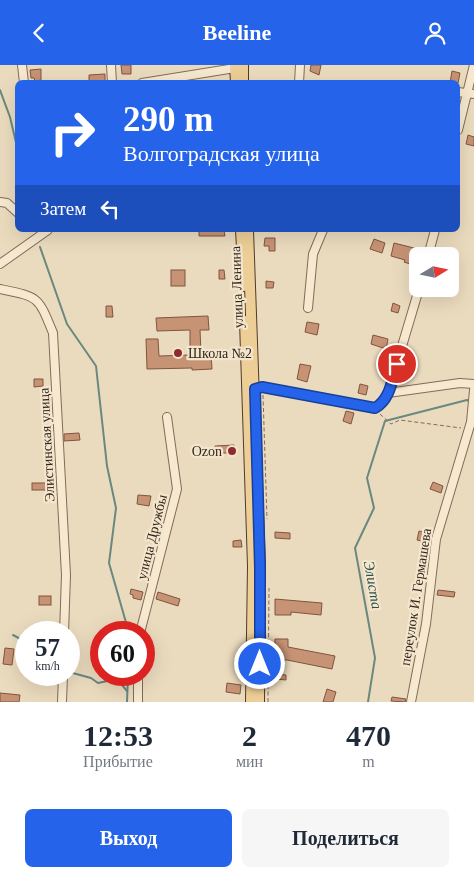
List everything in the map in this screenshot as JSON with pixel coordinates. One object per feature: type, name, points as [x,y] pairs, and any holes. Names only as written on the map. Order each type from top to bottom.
[{"type":"main road","points":[[236,80],[238,66]]},
{"type":"main road","points":[[238,66],[242,80]]},
{"type":"main road","name":"улица Ленина","points":[[241,232],[260,568],[259,702]]},
{"type":"main road","name":"улица Ленина","points":[[248,232],[253,566],[251,702]]},
{"type":"street","points":[[22,65],[24,80]]},
{"type":"street","points":[[111,65],[112,80]]},
{"type":"street","points":[[299,80],[300,65]]},
{"type":"street","points":[[460,121],[474,65]]},
{"type":"street","points":[[159,80],[238,66]]},
{"type":"street","points":[[0,202],[8,203],[15,210]]},
{"type":"street","points":[[0,264],[42,232]]},
{"type":"street","points":[[308,307],[313,254],[322,232]]},
{"type":"street","points":[[430,247],[434,232]]},
{"type":"street","name":"Элистинская улица","points":[[0,289],[29,295],[41,304],[54,333],[66,575],[64,621]]},
{"type":"street","points":[[251,388],[262,387],[375,408],[380,405],[388,393],[416,297]]},
{"type":"street","points":[[388,393],[460,383],[474,384]]},
{"type":"street","name":"переулок И. Гермашева","points":[[411,702],[426,624],[436,539],[471,425],[473,393]]},
{"type":"street","name":"улица Дружбы","points":[[143,621],[177,489],[167,417]]},
{"type":"street","points":[[62,702],[63,686]]},
{"type":"street","points":[[138,686],[138,702]]},
{"type":"path","points":[[384,417],[390,423],[400,420],[440,425],[471,425]]},
{"type":"building","points":[[121,65],[131,65],[131,74],[122,74]]},
{"type":"building","points":[[311,65],[321,65],[319,75],[310,71]]},
{"type":"building","points":[[41,69],[41,80],[31,78],[30,70]]},
{"type":"building","points":[[452,71],[460,73],[459,80],[450,80]]},
{"type":"building","points":[[105,74],[105,80],[89,80],[89,75]]},
{"type":"building","points":[[468,135],[474,137],[474,146],[466,144]]},
{"type":"building","points":[[199,232],[224,232],[225,236],[199,236]]},
{"type":"building","points":[[265,238],[275,238],[275,251],[269,251],[269,246],[264,246]]},
{"type":"building","points":[[374,239],[385,243],[382,253],[370,249]]},
{"type":"building","points":[[394,243],[410,247],[409,264],[404,262],[405,260],[391,256]]},
{"type":"building","points":[[171,270],[185,270],[185,286],[171,286]]},
{"type":"building","points":[[219,270],[224,270],[225,279],[219,279]]},
{"type":"building","points":[[266,281],[274,282],[273,288],[266,288]]},
{"type":"building","points":[[393,303],[400,306],[398,313],[391,311]]},
{"type":"building","points":[[106,306],[112,306],[113,317],[106,317]]},
{"type":"building","points":[[208,316],[209,330],[200,330],[201,353],[211,353],[212,369],[147,369],[146,339],[158,339],[159,356],[190,355],[190,330],[157,331],[156,318]]},
{"type":"building","points":[[307,322],[319,324],[317,335],[305,332]]},
{"type":"building","points":[[373,335],[388,339],[386,349],[371,344]]},
{"type":"building","points":[[300,364],[311,366],[307,382],[297,379]]},
{"type":"building","points":[[34,379],[43,379],[43,386],[34,387]]},
{"type":"building","points":[[360,384],[368,386],[366,395],[358,393]]},
{"type":"building","points":[[346,411],[354,413],[351,424],[343,421]]},
{"type":"building","points":[[79,433],[80,440],[64,441],[64,434]]},
{"type":"building","points":[[234,445],[234,453],[215,453],[215,446]]},
{"type":"building","points":[[433,482],[443,486],[441,493],[430,489]]},
{"type":"building","points":[[32,483],[47,483],[47,490],[32,490]]},
{"type":"building","points":[[138,495],[151,496],[149,506],[137,504]]},
{"type":"building","points":[[419,531],[428,533],[425,542],[417,540]]},
{"type":"building","points":[[275,532],[290,533],[290,539],[275,538]]},
{"type":"building","points":[[241,540],[242,547],[233,547],[233,541]]},
{"type":"building","points":[[131,589],[143,592],[141,600],[133,598],[133,595],[130,594]]},
{"type":"building","points":[[438,590],[455,592],[454,597],[437,595]]},
{"type":"building","points":[[158,592],[180,599],[178,606],[156,599]]},
{"type":"building","points":[[39,596],[51,596],[51,605],[39,605]]},
{"type":"building","points":[[275,599],[322,603],[321,615],[291,612],[291,615],[275,615]]},
{"type":"building","points":[[275,639],[288,639],[288,647],[335,656],[332,669],[287,660],[274,660]]},
{"type":"building","points":[[5,648],[14,649],[12,665],[3,664]]},
{"type":"building","points":[[276,674],[286,675],[286,680],[276,679]]},
{"type":"building","points":[[227,683],[241,685],[240,694],[226,692]]},
{"type":"building","points":[[327,689],[336,692],[333,702],[323,702]]},
{"type":"building","points":[[0,693],[20,695],[19,702],[0,702]]},
{"type":"building","points":[[392,697],[406,699],[405,702],[391,701]]},
{"type":"waterway","points":[[0,90],[10,117],[15,138]]},
{"type":"waterway","points":[[40,247],[67,324],[96,366],[107,466],[116,508],[109,563],[126,621]]},
{"type":"waterway","name":"Элиста","points":[[368,702],[375,658],[355,548],[374,508],[367,478],[385,421],[469,401]]},
{"type":"waterway","points":[[80,675],[91,678],[98,683],[117,679],[127,691]]},
{"type":"waterway","points":[[127,702],[128,686]]},
{"type":"place","name":"Школа №2","points":[[178,353]]},
{"type":"place","name":"Ozon","points":[[232,451]]},
{"type":"route","points":[[260,664],[260,568],[255,389],[262,387],[375,408],[385,400],[397,364]]}]
